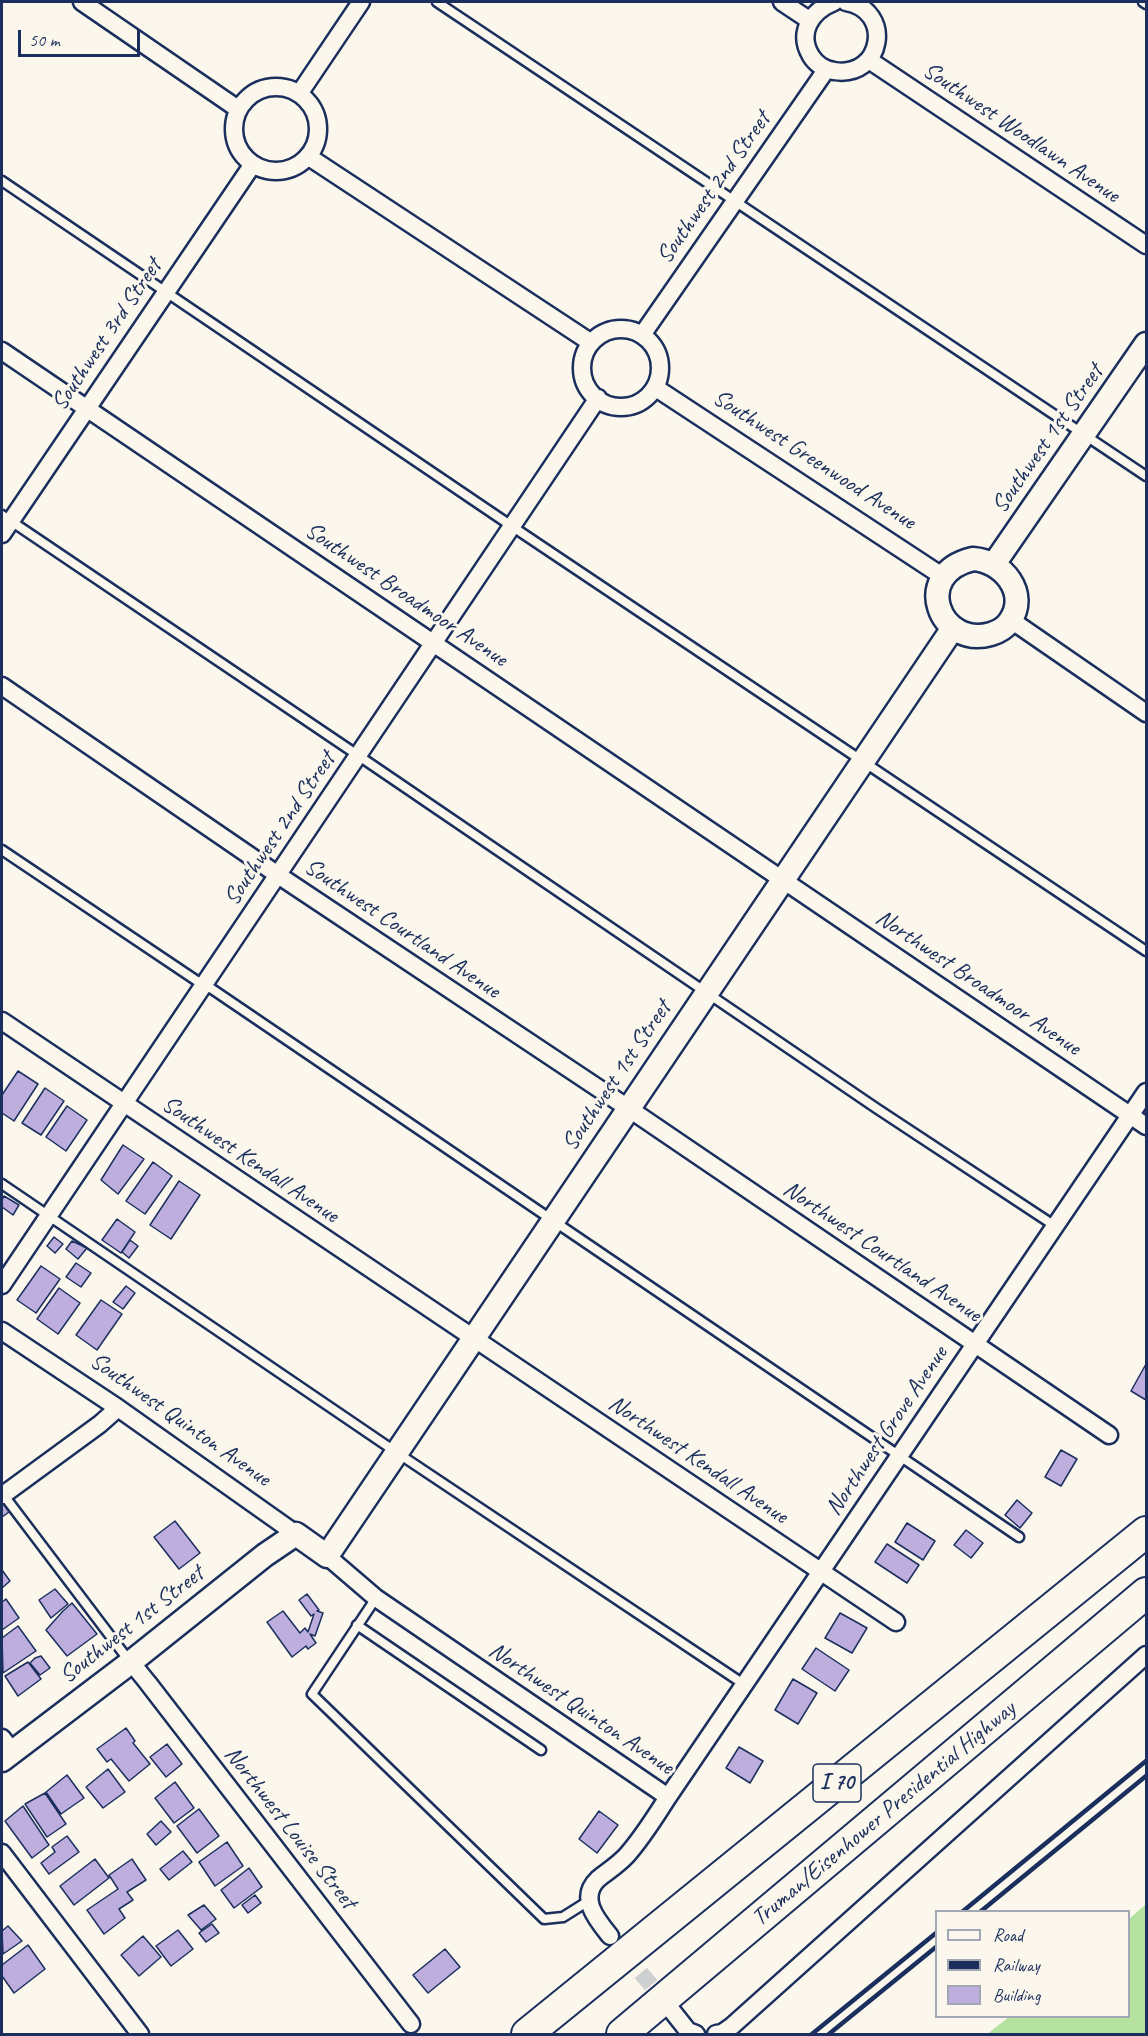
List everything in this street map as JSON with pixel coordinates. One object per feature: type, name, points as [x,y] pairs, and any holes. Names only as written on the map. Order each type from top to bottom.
[{"type":"highway","name":"I 70","points":[[527,2034],[1146,1532]]},
{"type":"highway","name":"Truman/Eisenhower Presidential Highway","points":[[622,2034],[1146,1593]]},
{"type":"street","points":[[82,2],[238,109]]},
{"type":"street","points":[[299,94],[361,2]]},
{"type":"street","points":[[782,2],[809,20]]},
{"type":"street","points":[[834,2],[822,6],[809,20],[806,32],[807,49],[813,60],[826,70],[844,73],[857,70],[869,60],[875,50],[877,33],[867,5],[846,2]]},
{"type":"street","name":"Southwest Woodlawn Avenue","points":[[869,60],[1146,245]]},
{"type":"street","name":"Southwest 2nd Street","points":[[642,335],[826,70]]},
{"type":"street","points":[[274,87],[288,89],[299,94],[312,106],[317,118],[319,131],[316,145],[309,157],[290,169],[275,171],[253,164],[238,146],[234,131],[238,109],[249,96],[260,90],[274,87]]},
{"type":"street","points":[[309,157],[590,342]]},
{"type":"street","name":"Southwest 3rd Street","points":[[4,524],[86,409],[253,164]]},
{"type":"street","points":[[615,329],[629,330],[642,335],[657,352],[660,366],[656,388],[645,399],[629,406],[613,405],[598,398],[587,386],[582,372],[583,356],[590,342],[615,329]]},
{"type":"street","name":"Southwest 1st Street","points":[[994,564],[1146,344]]},
{"type":"street","name":"Southwest Broadmoor Avenue","points":[[2,351],[783,880]]},
{"type":"street","name":"Southwest Greenwood Avenue","points":[[656,388],[942,576]]},
{"type":"street","name":"Southwest 2nd Street","points":[[2,1285],[598,398]]},
{"type":"street","points":[[981,560],[994,564],[1006,574],[1013,584],[1016,604],[1011,620],[995,633],[984,636],[972,636],[953,628],[944,617],[938,604],[938,590],[942,576],[959,563],[981,560]]},
{"type":"street","points":[[1011,620],[1146,713]]},
{"type":"street","name":"Southwest 1st Street","points":[[327,1556],[953,628]]},
{"type":"street","name":"Southwest Courtland Avenue","points":[[2,686],[278,875],[628,1108]]},
{"type":"street","name":"Northwest Broadmoor Avenue","points":[[783,880],[1146,1126]]},
{"type":"street","name":"Southwest Kendall Avenue","points":[[2,1020],[472,1338]]},
{"type":"street","name":"Northwest Grove Avenue","points":[[668,1797],[1146,1092]]},
{"type":"street","name":"Northwest Courtland Avenue","points":[[628,1108],[1109,1435]]},
{"type":"street","name":"Southwest Quinton Avenue","points":[[2,1331],[118,1408],[327,1556]]},
{"type":"street","name":"Northwest Kendall Avenue","points":[[472,1338],[896,1622]]},
{"type":"street","points":[[2,1494],[100,1424],[118,1408]]},
{"type":"street","name":"Southwest 1st Street","points":[[5,1750],[131,1662],[296,1533]]},
{"type":"street","name":"Northwest Quinton Avenue","points":[[327,1556],[376,1598],[668,1797],[625,1858],[597,1880],[592,1887],[590,1900]]},
{"type":"street","points":[[716,2034],[732,2026],[1146,1655]]},
{"type":"street","name":"Northwest Louise Street","points":[[131,1662],[411,2024]]},
{"type":"street","points":[[2,1853],[140,2034]]},
{"type":"street","points":[[590,1900],[593,1916],[610,1936]]},
{"type":"street","points":[[669,2007],[688,2031],[696,2034]]},
{"type":"lane","points":[[437,2],[1146,476]]},
{"type":"lane","points":[[2,181],[1146,951]]},
{"type":"lane","points":[[4,524],[359,756],[876,1108],[1055,1226]]},
{"type":"lane","points":[[2,850],[553,1219],[1019,1537]]},
{"type":"lane","points":[[2,1184],[396,1452],[745,1685]]},
{"type":"lane","points":[[2,1494],[131,1662]]},
{"type":"lane","points":[[376,1598],[312,1694],[544,1919],[563,1917],[590,1900]]},
{"type":"lane","points":[[357,1625],[541,1750]]},
{"type":"green space","points":[[1146,1904],[1146,2034],[987,2034],[1008,2018],[1130,2018],[1130,1918]]},
{"type":"building","points":[[18,1071],[38,1084],[14,1121],[2,1113],[2,1095]]},
{"type":"building","points":[[45,1088],[64,1101],[41,1135],[22,1123]]},
{"type":"building","points":[[67,1106],[87,1120],[66,1151],[46,1137]]},
{"type":"building","points":[[123,1145],[144,1159],[118,1194],[101,1180]]},
{"type":"building","points":[[153,1162],[172,1176],[145,1214],[126,1201]]},
{"type":"building","points":[[179,1181],[200,1195],[171,1239],[150,1225]]},
{"type":"building","points":[[4,1196],[19,1205],[13,1215],[2,1207]]},
{"type":"building","points":[[117,1219],[135,1232],[121,1253],[102,1240]]},
{"type":"building","points":[[54,1237],[63,1244],[55,1253],[47,1246]]},
{"type":"building","points":[[130,1240],[138,1246],[129,1258],[122,1252]]},
{"type":"building","points":[[72,1241],[87,1248],[78,1259],[66,1249]]},
{"type":"building","points":[[76,1263],[91,1273],[81,1287],[66,1277]]},
{"type":"building","points":[[41,1266],[60,1279],[36,1313],[17,1300]]},
{"type":"building","points":[[126,1286],[135,1293],[123,1309],[113,1302]]},
{"type":"building","points":[[59,1288],[80,1303],[58,1334],[37,1319]]},
{"type":"building","points":[[101,1300],[122,1314],[97,1350],[76,1335]]},
{"type":"building","points":[[1146,1364],[1146,1400],[1131,1391]]},
{"type":"building","points":[[1061,1450],[1077,1459],[1061,1486],[1045,1477]]},
{"type":"building","points":[[1017,1500],[1032,1513],[1020,1528],[1005,1515]]},
{"type":"building","points":[[2,1501],[9,1512],[2,1517]]},
{"type":"building","points":[[175,1521],[200,1553],[179,1569],[154,1537]]},
{"type":"building","points":[[907,1523],[935,1541],[923,1560],[895,1542]]},
{"type":"building","points":[[966,1530],[983,1543],[971,1558],[954,1545]]},
{"type":"building","points":[[887,1544],[919,1565],[907,1583],[875,1562]]},
{"type":"building","points":[[2,1570],[10,1581],[2,1588]]},
{"type":"building","points":[[55,1589],[68,1604],[51,1618],[39,1600]]},
{"type":"building","points":[[307,1594],[319,1610],[317,1611],[323,1613],[315,1636],[310,1634],[316,1643],[308,1649],[306,1646],[292,1657],[267,1622],[283,1611],[300,1633],[305,1628],[308,1632],[314,1614],[311,1616],[299,1600]]},
{"type":"building","points":[[6,1599],[19,1618],[2,1630],[2,1602]]},
{"type":"building","points":[[72,1603],[97,1634],[67,1656],[46,1630]]},
{"type":"building","points":[[840,1613],[867,1628],[852,1653],[825,1638]]},
{"type":"building","points":[[18,1626],[36,1651],[3,1673],[2,1638]]},
{"type":"building","points":[[816,1648],[849,1670],[835,1691],[802,1669]]},
{"type":"building","points":[[41,1656],[50,1668],[40,1675],[30,1663]]},
{"type":"building","points":[[28,1662],[41,1679],[18,1696],[5,1676]]},
{"type":"building","points":[[793,1679],[817,1693],[798,1724],[775,1710]]},
{"type":"building","points":[[126,1728],[135,1741],[133,1743],[150,1764],[129,1781],[111,1759],[107,1762],[97,1749]]},
{"type":"building","points":[[167,1744],[182,1764],[166,1777],[150,1757]]},
{"type":"building","points":[[739,1747],[763,1761],[750,1783],[726,1768]]},
{"type":"building","points":[[108,1769],[125,1792],[103,1808],[86,1787]]},
{"type":"building","points":[[67,1775],[84,1798],[61,1814],[46,1792]]},
{"type":"building","points":[[175,1782],[194,1808],[174,1823],[155,1798]]},
{"type":"building","points":[[45,1793],[66,1824],[47,1837],[25,1804]]},
{"type":"building","points":[[23,1806],[49,1845],[32,1858],[5,1821]]},
{"type":"building","points":[[199,1809],[219,1836],[197,1853],[177,1826]]},
{"type":"building","points":[[599,1811],[618,1825],[597,1853],[579,1839]]},
{"type":"building","points":[[161,1821],[171,1832],[156,1845],[147,1834]]},
{"type":"building","points":[[67,1836],[79,1852],[49,1874],[41,1863],[55,1852],[52,1847]]},
{"type":"building","points":[[227,1842],[243,1866],[215,1886],[199,1862]]},
{"type":"building","points":[[183,1851],[192,1862],[169,1880],[160,1869]]},
{"type":"building","points":[[95,1859],[109,1878],[74,1905],[60,1886]]},
{"type":"building","points":[[132,1859],[146,1880],[127,1892],[133,1900],[119,1909],[125,1918],[104,1934],[87,1910],[118,1889],[109,1875]]},
{"type":"building","points":[[249,1868],[262,1887],[234,1908],[221,1890]]},
{"type":"building","points":[[255,1895],[261,1903],[248,1913],[242,1905]]},
{"type":"building","points":[[204,1905],[216,1919],[201,1930],[188,1915]]},
{"type":"building","points":[[212,1924],[219,1933],[206,1942],[199,1933]]},
{"type":"building","points":[[8,1926],[22,1941],[3,1954],[2,1931]]},
{"type":"building","points":[[178,1930],[193,1949],[171,1966],[156,1946]]},
{"type":"building","points":[[143,1936],[161,1957],[139,1976],[121,1955]]},
{"type":"building","points":[[28,1945],[45,1969],[14,1993],[2,1976],[2,1965]]},
{"type":"building","points":[[445,1949],[460,1967],[428,1993],[413,1975]]},
{"type":"tunnel","points":[[610,1936],[667,2004]]},
{"type":"railway","points":[[964,1910],[1146,1761]]},
{"type":"railway","points":[[982,1910],[1146,1776]]},
{"type":"railway","points":[[812,2034],[935,1934]]},
{"type":"railway","points":[[829,2034],[935,1948]]}]
